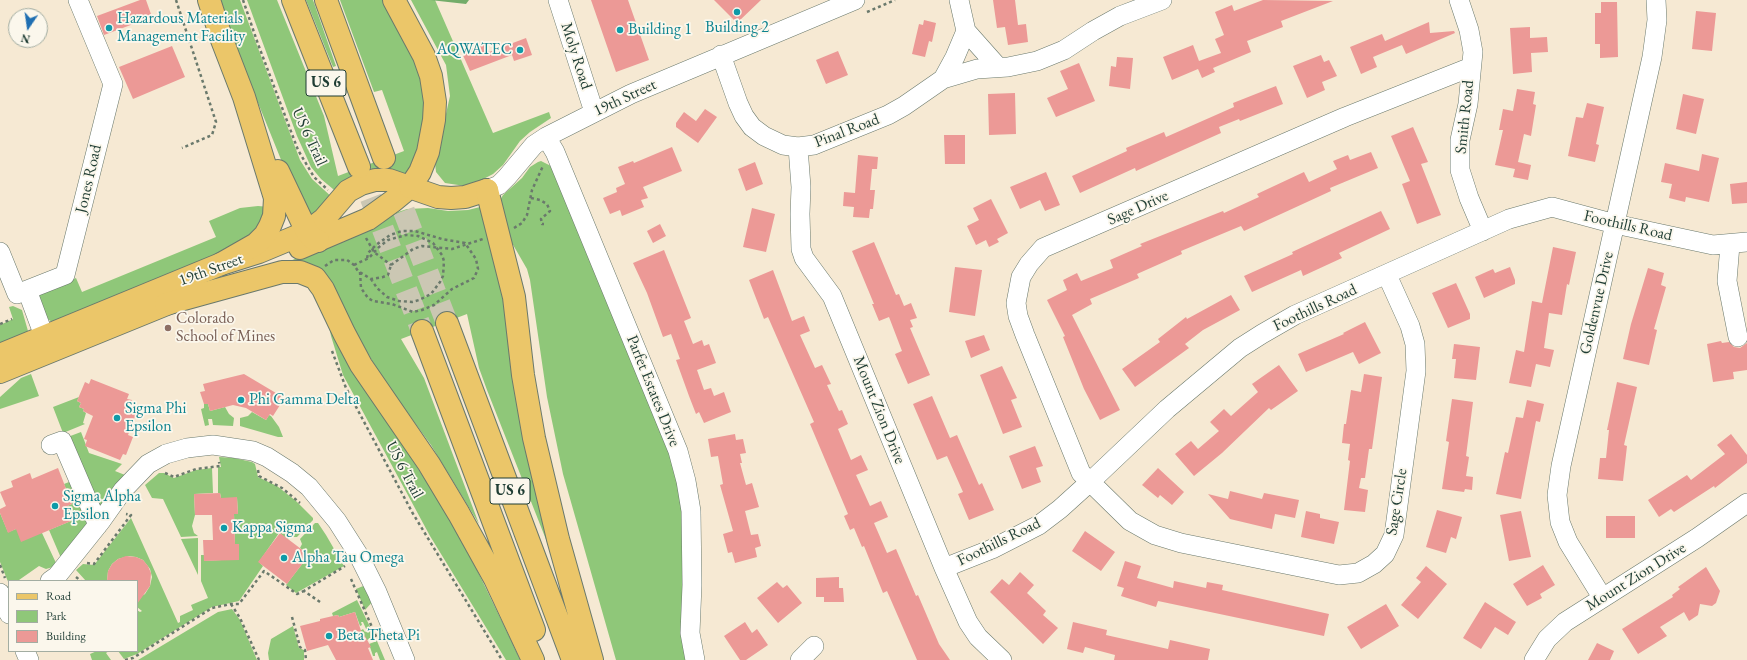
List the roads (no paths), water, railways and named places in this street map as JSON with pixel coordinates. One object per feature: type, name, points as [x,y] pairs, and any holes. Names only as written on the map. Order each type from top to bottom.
[{"type":"main road","points":[[209,0],[222,40],[244,97],[276,198],[275,209],[270,226],[263,237],[247,250],[221,264]]},
{"type":"main road","name":"US 6","points":[[293,0],[359,167]]},
{"type":"main road","name":"US 6","points":[[326,0],[384,158]]},
{"type":"main road","points":[[394,0],[424,56],[431,76],[435,102],[434,120],[428,152],[420,172],[410,186]]},
{"type":"main road","points":[[244,97],[312,236]]},
{"type":"main road","name":"19th Street","points":[[0,372],[166,304],[312,236],[340,200],[353,188],[375,180],[393,181],[435,196],[451,198],[465,197],[487,190]]},
{"type":"main road","name":"19th Street","points":[[0,355],[221,264],[263,250],[359,223],[387,206],[410,186]]},
{"type":"main road","points":[[487,190],[514,297],[523,375],[534,438],[558,539],[592,660]]},
{"type":"main road","points":[[166,304],[282,272],[300,272],[315,278],[323,289],[361,365],[426,461],[461,517],[495,579],[533,660]]},
{"type":"main road","name":"US 6","points":[[446,323],[573,660]]},
{"type":"main road","name":"US 6","points":[[422,331],[545,660]]},
{"type":"street","name":"Jones Road","points":[[26,290],[65,275],[113,84],[78,0]]},
{"type":"street","name":"Moly Road","points":[[558,0],[594,112]]},
{"type":"street","name":"19th Street","points":[[487,190],[499,185],[508,177],[529,150],[546,137],[594,112],[631,94],[721,55],[855,0]]},
{"type":"street","points":[[959,0],[966,31],[998,67]]},
{"type":"street","name":"Pinal Road","points":[[721,55],[738,104],[752,127],[774,142],[798,147],[814,145],[870,123],[904,106],[943,79],[962,72],[1022,64],[1051,56],[1064,50],[1120,16],[1162,0]]},
{"type":"street","name":"Smith Road","points":[[1459,0],[1469,30],[1473,52],[1468,104],[1460,140],[1460,170],[1469,198],[1483,232]]},
{"type":"street","name":"Goldenvue Drive","points":[[1602,597],[1568,542],[1560,522],[1557,495],[1561,466],[1652,57],[1657,20],[1656,0]]},
{"type":"street","name":"Pinal Road","points":[[943,79],[955,57],[966,31]]},
{"type":"street","name":"Sage Drive","points":[[1091,481],[1081,473],[1018,316],[1016,303],[1021,277],[1029,264],[1043,248],[1345,117],[1471,67]]},
{"type":"street","name":"Parfet Estates Drive","points":[[546,137],[555,152],[678,451],[686,481],[691,511],[692,585],[690,633],[695,660]]},
{"type":"street","name":"Mount Zion Drive","points":[[798,147],[801,186],[801,242],[804,258],[832,296],[944,568],[968,622],[978,637],[1002,660]]},
{"type":"street","name":"Foothills Road","points":[[944,568],[992,549],[1039,525],[1060,509],[1168,409],[1240,348],[1278,324],[1509,219],[1552,207],[1615,224],[1713,246],[1739,244]]},
{"type":"street","points":[[1738,337],[1727,281],[1739,244]]},
{"type":"street","points":[[0,252],[18,294],[26,290],[44,336]]},
{"type":"street","name":"Sage Circle","points":[[1091,481],[1130,521],[1155,535],[1181,543],[1339,575],[1358,572],[1374,564],[1386,554],[1394,535],[1416,371],[1415,344],[1410,326],[1387,275]]},
{"type":"street","points":[[51,445],[62,441],[98,525]]},
{"type":"street","points":[[51,580],[57,576],[98,525],[123,490],[148,464],[166,454],[187,448],[213,445],[246,450],[267,456],[292,473],[309,487],[337,521],[358,554],[377,592],[405,660]]},
{"type":"street","name":"Mount Zion Drive","points":[[1534,660],[1547,639],[1565,622],[1602,597],[1664,559],[1747,503]]},
{"type":"street","points":[[800,660],[814,646]]},
{"type":"tunnel","points":[[359,167],[422,331]]},
{"type":"tunnel","points":[[392,180],[447,323]]},
{"type":"place","name":"Building 2","points":[[737,12]]},
{"type":"place","name":"Hazardous Materials Management Facility","points":[[109,28]]},
{"type":"place","name":"Building 1","points":[[620,30]]},
{"type":"place","name":"AQWATEC","points":[[520,50]]},
{"type":"place","name":"Colorado School of Mines","points":[[168,328]]},
{"type":"place","name":"Phi Gamma Delta","points":[[241,400]]},
{"type":"place","name":"Sigma Phi Epsilon","points":[[117,418]]},
{"type":"place","name":"Sigma Alpha Epsilon","points":[[55,506]]},
{"type":"place","name":"Kappa Sigma","points":[[224,528]]},
{"type":"place","name":"Alpha Tau Omega","points":[[284,558]]},
{"type":"place","name":"Beta Theta Pi","points":[[329,636]]}]
